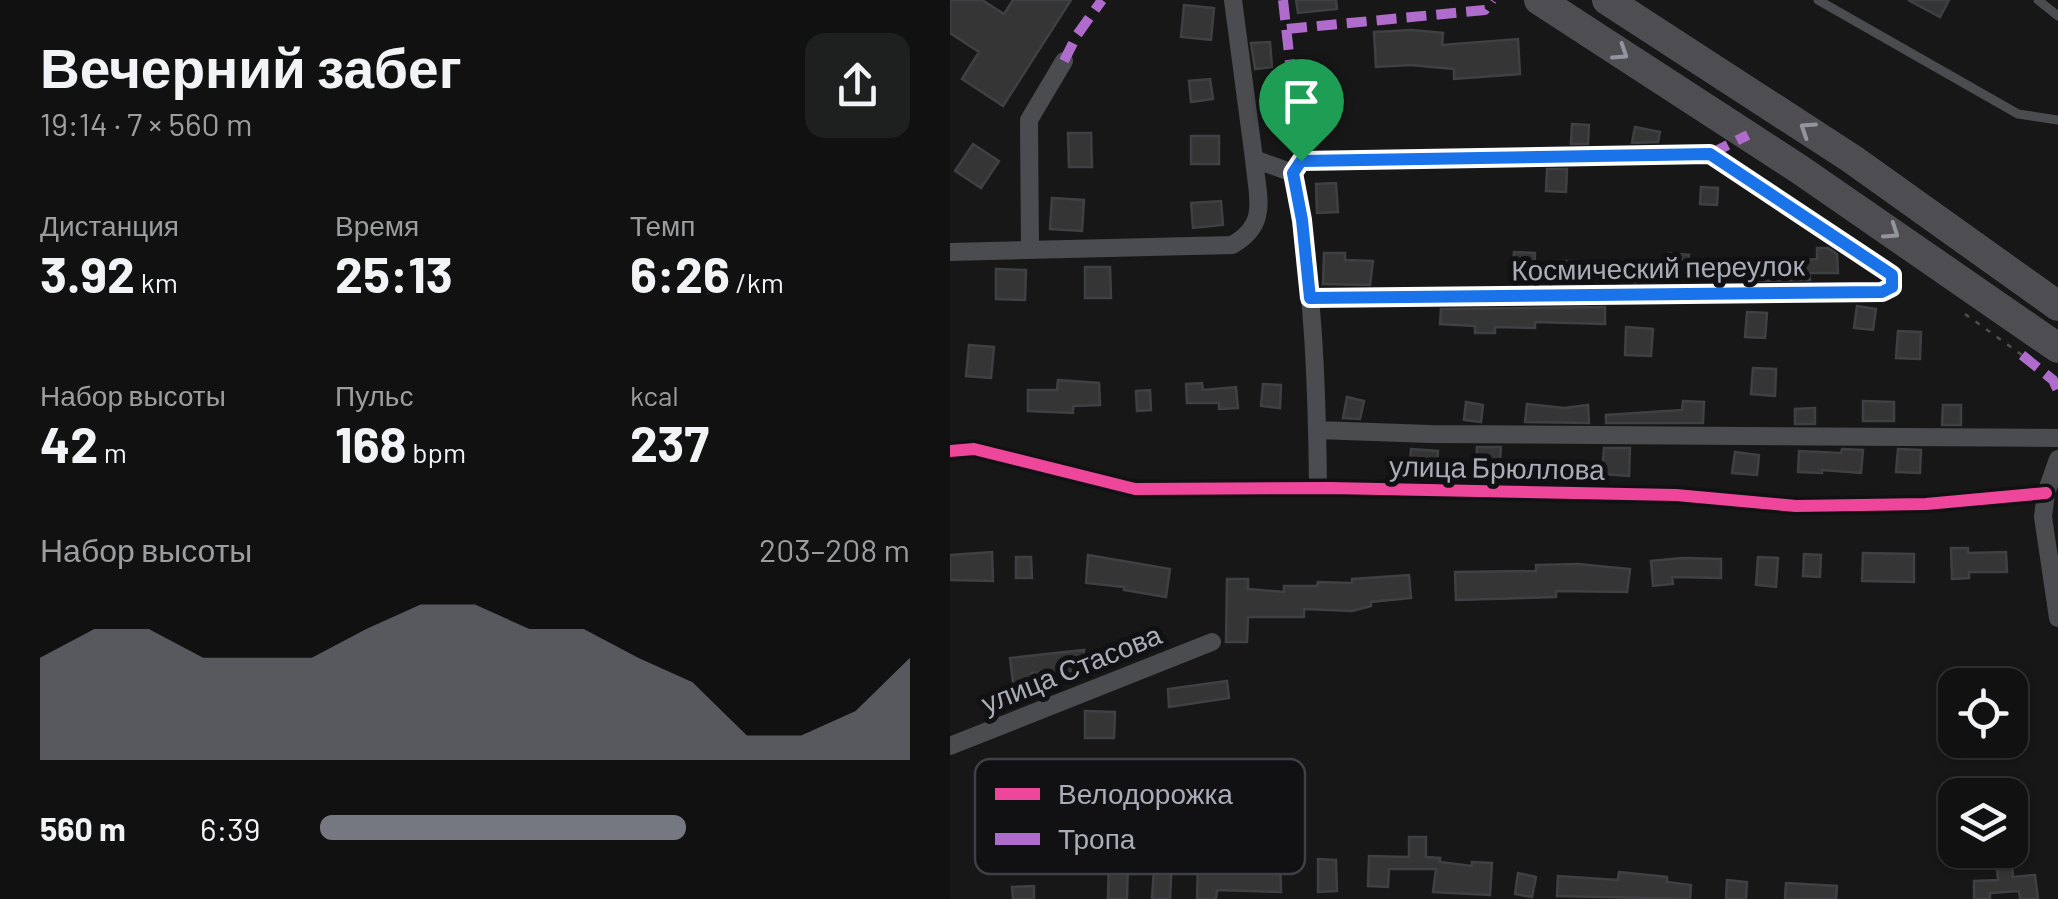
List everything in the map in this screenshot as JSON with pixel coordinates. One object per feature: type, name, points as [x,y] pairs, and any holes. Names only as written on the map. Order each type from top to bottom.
[{"type":"highway","points":[[1540,0],[1786,160],[2058,348]]},
{"type":"highway","points":[[1606,0],[1852,159],[2058,306]]},
{"type":"street","points":[[950,252],[1232,244],[1250,235],[1259,216],[1234,0]]},
{"type":"street","points":[[1030,250],[1029,120],[1064,61]]},
{"type":"street","name":"Космический переулок","points":[[1293,173],[1301,161],[1710,154],[1892,275],[1892,287],[1882,292],[1310,298]]},
{"type":"street","points":[[1254,160],[1293,173],[1302,220],[1317,370],[1318,488]]},
{"type":"street","points":[[1317,430],[2058,438]]},
{"type":"street","name":"улица Брюллова","points":[[950,451],[974,449],[1135,488],[1676,496],[1796,506],[1926,504],[2046,493]]},
{"type":"street","points":[[2058,459],[2042,517],[2058,618]]},
{"type":"street","name":"улица Стасова","points":[[950,746],[1212,642]]},
{"type":"lane","points":[[1818,0],[2018,114],[2058,120]]},
{"type":"lane","points":[[2038,0],[2058,16]]},
{"type":"path","points":[[1965,314],[2022,355]]},
{"type":"building","points":[[950,0],[982,0],[1004,14],[1013,0],[1071,0],[1003,106],[962,79],[979,52],[950,33]]},
{"type":"building","points":[[1296,0],[1336,0],[1337,9],[1298,13]]},
{"type":"building","points":[[1908,0],[1949,0],[1940,17]]},
{"type":"building","points":[[1184,5],[1214,8],[1211,40],[1181,37]]},
{"type":"building","points":[[1374,32],[1443,33],[1442,45],[1518,39],[1520,74],[1454,79],[1454,69],[1376,67]]},
{"type":"building","points":[[1270,42],[1272,67],[1255,69],[1251,43]]},
{"type":"building","points":[[1210,79],[1213,99],[1191,102],[1189,81]]},
{"type":"building","points":[[1572,124],[1589,125],[1588,144],[1571,144]]},
{"type":"building","points":[[1635,127],[1660,132],[1658,142],[1632,143]]},
{"type":"building","points":[[1068,133],[1091,133],[1092,167],[1069,167]]},
{"type":"building","points":[[1191,136],[1219,136],[1219,164],[1191,164]]},
{"type":"building","points":[[973,144],[999,161],[981,188],[955,171]]},
{"type":"building","points":[[1547,169],[1567,169],[1566,192],[1546,191]]},
{"type":"building","points":[[1336,183],[1338,212],[1317,213],[1316,184]]},
{"type":"building","points":[[1701,187],[1718,188],[1717,205],[1700,204]]},
{"type":"building","points":[[1052,198],[1084,200],[1082,231],[1050,229]]},
{"type":"building","points":[[1221,201],[1223,225],[1193,228],[1191,203]]},
{"type":"building","points":[[1817,248],[1828,248],[1837,254],[1838,273],[1809,273],[1810,280],[1744,281],[1744,269],[1787,270],[1786,262],[1817,259]]},
{"type":"building","points":[[1514,252],[1535,253],[1534,281],[1512,279]]},
{"type":"building","points":[[1324,253],[1345,253],[1345,260],[1373,261],[1370,285],[1323,284]]},
{"type":"building","points":[[1668,253],[1689,255],[1687,275],[1666,274]]},
{"type":"building","points":[[1560,261],[1577,261],[1577,283],[1559,283]]},
{"type":"building","points":[[1633,266],[1654,267],[1654,282],[1633,282]]},
{"type":"building","points":[[1085,267],[1110,267],[1111,298],[1085,298]]},
{"type":"building","points":[[996,269],[1026,270],[1025,300],[996,299]]},
{"type":"building","points":[[1857,306],[1876,309],[1873,330],[1854,328]]},
{"type":"building","points":[[1605,307],[1605,324],[1535,322],[1535,328],[1495,327],[1495,333],[1475,333],[1475,326],[1440,324],[1441,309]]},
{"type":"building","points":[[1747,312],[1767,313],[1765,338],[1745,337]]},
{"type":"building","points":[[1626,327],[1653,329],[1651,356],[1625,355]]},
{"type":"building","points":[[1898,331],[1921,332],[1920,359],[1896,358]]},
{"type":"building","points":[[969,345],[994,347],[991,378],[966,376]]},
{"type":"building","points":[[1753,368],[1776,369],[1775,396],[1751,394]]},
{"type":"building","points":[[1058,380],[1099,383],[1100,405],[1073,406],[1073,413],[1028,411],[1028,390],[1057,390]]},
{"type":"building","points":[[1202,383],[1203,390],[1236,387],[1238,408],[1219,409],[1219,403],[1187,403],[1186,384]]},
{"type":"building","points":[[1263,384],[1281,385],[1280,408],[1261,406]]},
{"type":"building","points":[[1150,390],[1151,410],[1137,411],[1136,391]]},
{"type":"building","points":[[1347,397],[1364,401],[1360,419],[1343,418]]},
{"type":"building","points":[[1683,401],[1704,402],[1703,423],[1606,423],[1606,415],[1682,410]]},
{"type":"building","points":[[1863,401],[1894,402],[1894,421],[1863,421]]},
{"type":"building","points":[[1466,402],[1483,405],[1481,422],[1464,420]]},
{"type":"building","points":[[1527,404],[1564,408],[1588,405],[1589,423],[1525,422]]},
{"type":"building","points":[[1943,405],[1961,405],[1961,425],[1942,425]]},
{"type":"building","points":[[1815,408],[1815,424],[1795,424],[1795,409]]},
{"type":"building","points":[[1477,447],[1501,447],[1499,474],[1476,472]]},
{"type":"building","points":[[1604,448],[1630,448],[1629,476],[1602,474]]},
{"type":"building","points":[[1411,449],[1438,451],[1436,478],[1409,477]]},
{"type":"building","points":[[1842,449],[1863,450],[1861,473],[1798,472],[1799,451],[1841,453]]},
{"type":"building","points":[[1898,449],[1921,450],[1920,473],[1896,472]]},
{"type":"building","points":[[1735,452],[1759,455],[1757,475],[1732,473]]},
{"type":"building","points":[[1951,548],[1968,548],[1968,553],[2006,552],[2007,572],[1969,572],[1969,578],[1952,579]]},
{"type":"building","points":[[992,552],[993,581],[950,580],[950,555]]},
{"type":"building","points":[[1863,553],[1914,554],[1914,582],[1862,581]]},
{"type":"building","points":[[1804,554],[1821,555],[1820,577],[1803,576]]},
{"type":"building","points":[[1088,555],[1170,569],[1166,597],[1086,583]]},
{"type":"building","points":[[1016,557],[1031,557],[1032,578],[1016,578]]},
{"type":"building","points":[[1758,557],[1778,558],[1776,587],[1756,585]]},
{"type":"building","points":[[1721,559],[1721,578],[1672,577],[1673,584],[1653,586],[1651,561]]},
{"type":"building","points":[[1536,565],[1630,569],[1627,592],[1556,591],[1556,597],[1456,600],[1455,572],[1536,571]]},
{"type":"building","points":[[1409,575],[1411,598],[1371,602],[1371,606],[1352,611],[1304,609],[1304,617],[1248,617],[1247,642],[1226,642],[1227,579],[1248,579],[1248,589],[1284,592],[1284,586]]},
{"type":"building","points":[[1084,650],[1084,671],[1031,673],[1033,690],[1014,691],[1010,658]]},
{"type":"building","points":[[1227,681],[1229,698],[1169,707],[1168,689]]},
{"type":"building","points":[[1085,711],[1115,712],[1114,738],[1085,738]]},
{"type":"building","points":[[1409,837],[1426,837],[1426,857],[1440,858],[1440,862],[1472,866],[1472,862],[1492,863],[1490,895],[1433,892],[1436,869],[1389,869],[1388,887],[1368,886],[1369,856],[1409,857]]},
{"type":"building","points":[[1318,859],[1336,860],[1337,891],[1318,892]]},
{"type":"building","points":[[1997,868],[2012,868],[2013,877],[2035,875],[2038,899],[2020,899],[2019,891],[1990,893],[1990,899],[1974,899],[1974,881],[1998,880]]},
{"type":"building","points":[[1619,872],[1667,877],[1667,882],[1691,885],[1690,899],[1557,896],[1558,876],[1618,880]]},
{"type":"building","points":[[1518,873],[1536,877],[1532,897],[1515,894]]},
{"type":"building","points":[[1109,874],[1128,874],[1127,899],[1108,899]]},
{"type":"building","points":[[1154,874],[1171,874],[1170,899],[1152,899]]},
{"type":"building","points":[[1198,874],[1281,874],[1281,892],[1217,890],[1216,899],[1197,899]]},
{"type":"building","points":[[1727,880],[1747,882],[1746,899],[1726,899]]},
{"type":"building","points":[[1786,883],[1837,886],[1836,899],[1785,899]]},
{"type":"building","points":[[1034,886],[1034,899],[1013,899],[1012,887]]},
{"type":"marked path","points":[[1064,61],[1102,0]]},
{"type":"marked path","points":[[1283,0],[1301,161]]},
{"type":"marked path","points":[[1287,29],[1485,10],[1492,0]]},
{"type":"marked path","points":[[1710,154],[1748,135]]},
{"type":"marked path","points":[[2022,355],[2053,380],[2058,391]]},
{"type":"cycle path","points":[[1293,173],[1301,161],[1710,154],[1892,275],[1892,287],[1881,292],[1310,298]]},
{"type":"cycle path","points":[[950,451],[974,449],[1135,489],[1330,488],[1676,495],[1796,506],[1926,504],[2046,493]]},
{"type":"route","points":[[1710,154],[1892,275],[1892,287],[1882,292],[1310,298],[1293,173],[1301,161],[1710,154]]}]
